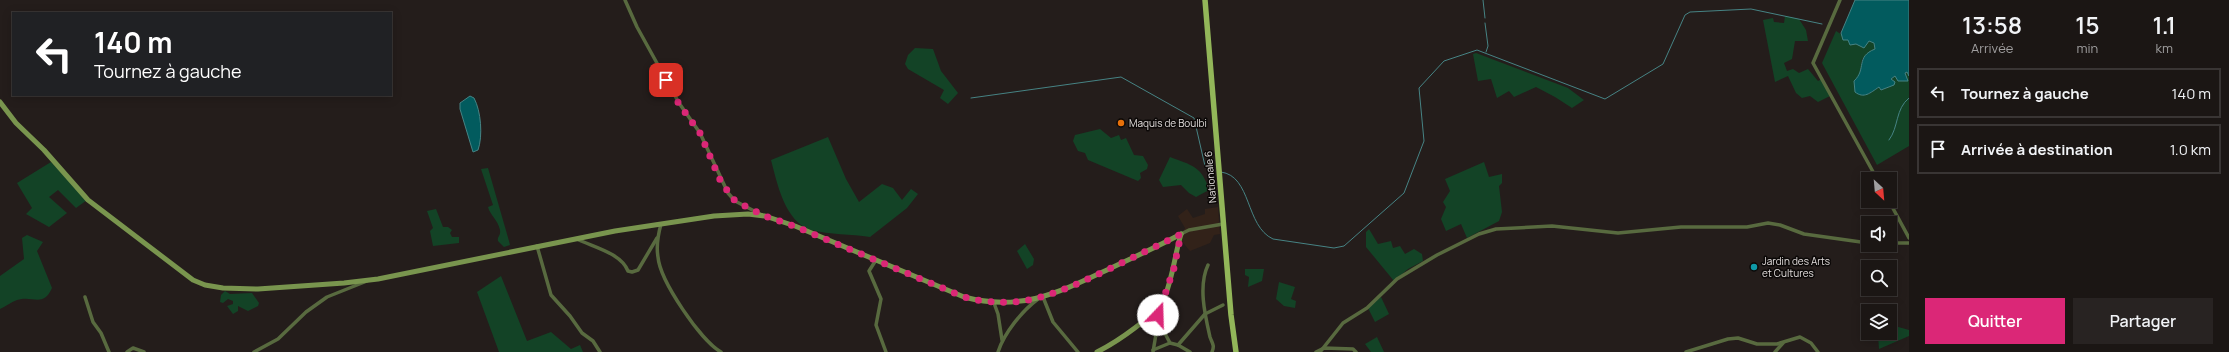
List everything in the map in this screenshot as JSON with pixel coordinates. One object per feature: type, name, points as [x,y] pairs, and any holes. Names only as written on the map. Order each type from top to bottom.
[{"type":"main road","name":"Nationale 6","points":[[1205,0],[1223,224],[1236,352]]},
{"type":"street","points":[[1840,0],[1813,63],[1873,172]]},
{"type":"street","points":[[626,1],[679,104],[700,133],[728,193],[735,201],[765,216],[794,226],[964,297],[994,303],[1012,303],[1041,298],[1070,288],[1189,230],[1223,224]]},
{"type":"street","points":[[0,102],[16,123],[44,150],[88,200],[193,280],[205,285],[222,288],[258,289],[369,280],[576,238],[660,224],[714,216],[748,214],[765,216]]},
{"type":"street","points":[[1893,208],[1909,238]]},
{"type":"street","points":[[1320,352],[1343,323],[1367,308],[1394,281],[1407,272],[1466,240],[1496,229],[1552,226],[1618,233],[1687,227],[1747,227],[1768,223],[1780,225],[1804,234],[1861,242]]},
{"type":"street","points":[[660,224],[657,237],[658,258],[673,295],[694,326],[721,352]]},
{"type":"street","points":[[1153,351],[1157,319],[1161,303],[1174,268],[1181,234]]},
{"type":"street","points":[[576,238],[615,256],[626,266],[628,271],[632,272],[638,270],[657,237]]},
{"type":"street","points":[[1897,243],[1909,243]]},
{"type":"street","points":[[537,246],[551,296],[570,316],[583,334],[593,341],[600,352]]},
{"type":"street","points":[[876,260],[869,271],[881,299],[876,325],[886,352]]},
{"type":"street","points":[[1208,265],[1203,280],[1205,314],[1214,346],[1212,352]]},
{"type":"street","points":[[254,352],[278,339],[306,312],[327,297],[369,280]]},
{"type":"street","points":[[85,297],[93,322],[101,333],[108,352]]},
{"type":"street","points":[[998,352],[1002,341],[1028,307],[1041,298]]},
{"type":"street","points":[[1041,298],[1053,322],[1078,352]]},
{"type":"street","points":[[994,303],[998,314],[1002,341]]},
{"type":"street","points":[[1097,352],[1128,334],[1161,303]]},
{"type":"street","points":[[1178,344],[1205,314],[1223,305]]},
{"type":"street","points":[[1157,319],[1170,343]]},
{"type":"street","points":[[1686,352],[1728,339],[1738,338],[1757,344],[1784,343],[1800,337],[1811,343],[1818,352]]},
{"type":"street","points":[[1153,351],[1170,343],[1178,344],[1190,352]]},
{"type":"street","points":[[1775,352],[1784,343]]},
{"type":"street","points":[[126,352],[134,348],[144,352]]},
{"type":"street","points":[[1316,352],[1324,348],[1353,349],[1356,352]]},
{"type":"shaded area","points":[[1218,207],[1220,234],[1214,235],[1210,243],[1190,251],[1180,239],[1185,228],[1178,216],[1187,209],[1193,218],[1205,214],[1205,209]]},
{"type":"green space","points":[[1785,16],[1799,19],[1806,30],[1808,41],[1795,41],[1792,59],[1784,63],[1787,71],[1793,69],[1799,73],[1808,69],[1818,81],[1822,79],[1830,96],[1818,102],[1810,96],[1802,98],[1796,93],[1788,76],[1775,82],[1763,20],[1773,18],[1774,22],[1784,23]]},
{"type":"green space","points":[[1836,31],[1856,44],[1869,41],[1874,43],[1875,49],[1862,59],[1860,75],[1854,81],[1869,94],[1879,87],[1882,90],[1894,85],[1891,79],[1895,76],[1908,81],[1905,73],[1907,72],[1909,76],[1909,146],[1877,165],[1822,63]]},
{"type":"green space","points":[[915,48],[933,49],[941,71],[958,93],[948,104],[940,98],[944,90],[908,69],[905,64],[908,55]]},
{"type":"green space","points":[[1476,53],[1568,88],[1584,100],[1572,108],[1536,87],[1514,97],[1509,91],[1497,98],[1491,79],[1478,81],[1473,54]]},
{"type":"green space","points":[[1100,129],[1111,138],[1119,135],[1121,140],[1126,138],[1134,155],[1143,156],[1148,165],[1147,169],[1140,173],[1141,178],[1138,181],[1088,160],[1085,153],[1078,151],[1073,141],[1075,135]]},
{"type":"green space","points":[[828,137],[846,179],[859,202],[882,184],[893,188],[902,200],[911,189],[918,194],[907,208],[870,237],[826,233],[811,230],[802,226],[788,210],[779,190],[771,160]]},
{"type":"green space","points":[[1170,157],[1190,165],[1199,171],[1203,176],[1209,190],[1196,197],[1189,193],[1181,185],[1163,187],[1159,180]]},
{"type":"green space","points":[[51,162],[87,200],[76,208],[58,190],[49,197],[67,213],[49,227],[26,214],[32,208],[17,183]]},
{"type":"green space","points":[[1484,162],[1489,177],[1502,174],[1502,183],[1499,186],[1502,212],[1499,221],[1467,238],[1461,224],[1446,231],[1441,219],[1446,207],[1443,202],[1450,191],[1445,179]]},
{"type":"green space","points":[[488,168],[510,245],[504,247],[498,241],[500,235],[499,226],[490,213],[488,207],[493,205],[481,169]]},
{"type":"green space","points":[[436,209],[443,227],[448,227],[452,230],[450,233],[452,237],[459,237],[459,243],[433,246],[430,231],[433,228],[427,211]]},
{"type":"green space","points":[[1369,229],[1378,244],[1391,241],[1393,248],[1400,246],[1405,254],[1414,249],[1422,254],[1423,261],[1408,269],[1394,281],[1366,247],[1366,232]]},
{"type":"green space","points":[[27,235],[43,242],[37,251],[52,288],[45,298],[37,300],[17,300],[0,309],[0,276],[24,259],[22,238]]},
{"type":"green space","points":[[1025,244],[1034,259],[1033,265],[1027,269],[1017,251]]},
{"type":"green space","points":[[1245,269],[1264,269],[1262,281],[1248,287],[1249,277],[1245,275]]},
{"type":"green space","points":[[501,276],[527,341],[551,332],[571,349],[580,345],[583,352],[499,352],[477,292]]},
{"type":"green space","points":[[1279,282],[1295,287],[1291,299],[1296,301],[1295,308],[1284,306],[1276,299]]},
{"type":"green space","points":[[225,291],[230,294],[252,293],[259,303],[258,306],[248,311],[238,306],[238,311],[233,314],[227,306],[233,304],[233,301],[228,299],[223,303],[220,302],[221,295]]},
{"type":"green space","points":[[1381,297],[1389,314],[1375,322],[1368,308]]},
{"type":"green space","points":[[1897,327],[1909,330],[1909,336],[1879,349],[1878,340],[1897,340]]},
{"type":"green space","points":[[1377,337],[1384,352],[1371,352],[1365,344]]},
{"type":"water","points":[[1855,0],[1909,0],[1909,76],[1907,72],[1905,73],[1908,81],[1898,81],[1895,76],[1891,79],[1895,82],[1894,85],[1881,90],[1879,87],[1864,95],[1855,92],[1854,81],[1858,77],[1863,59],[1869,52],[1875,49],[1874,43],[1869,41],[1864,48],[1856,44],[1850,45],[1848,40],[1843,40],[1841,33]]},
{"type":"water","points":[[470,96],[474,98],[476,103],[480,124],[480,144],[478,150],[473,152],[460,109],[460,103]]},
{"type":"waterway","points":[[1483,0],[1485,18]]},
{"type":"waterway","points":[[1221,172],[1231,175],[1238,182],[1244,192],[1257,224],[1264,233],[1273,239],[1334,248],[1344,246],[1404,193],[1424,141],[1419,88],[1444,61],[1477,50],[1605,99],[1663,64],[1685,15],[1690,12],[1751,9],[1822,24]]},
{"type":"waterway","points":[[1485,23],[1488,46],[1486,52]]},
{"type":"waterway","points":[[971,98],[1121,77],[1194,118],[1205,166],[1209,170],[1214,171]]},
{"type":"waterway","points":[[1889,140],[1894,130],[1901,107],[1909,98]]},
{"type":"place","name":"Maquis de Boulbi","points":[[1121,123]]},
{"type":"place","name":"Jardin des Arts et Cultures","points":[[1754,267]]},
{"type":"route","points":[[666,80],[679,104],[700,133],[721,182],[735,201],[765,216],[794,226],[964,297],[994,303],[1012,303],[1049,296],[1070,288],[1181,234],[1176,252],[1174,268],[1158,315]]}]
